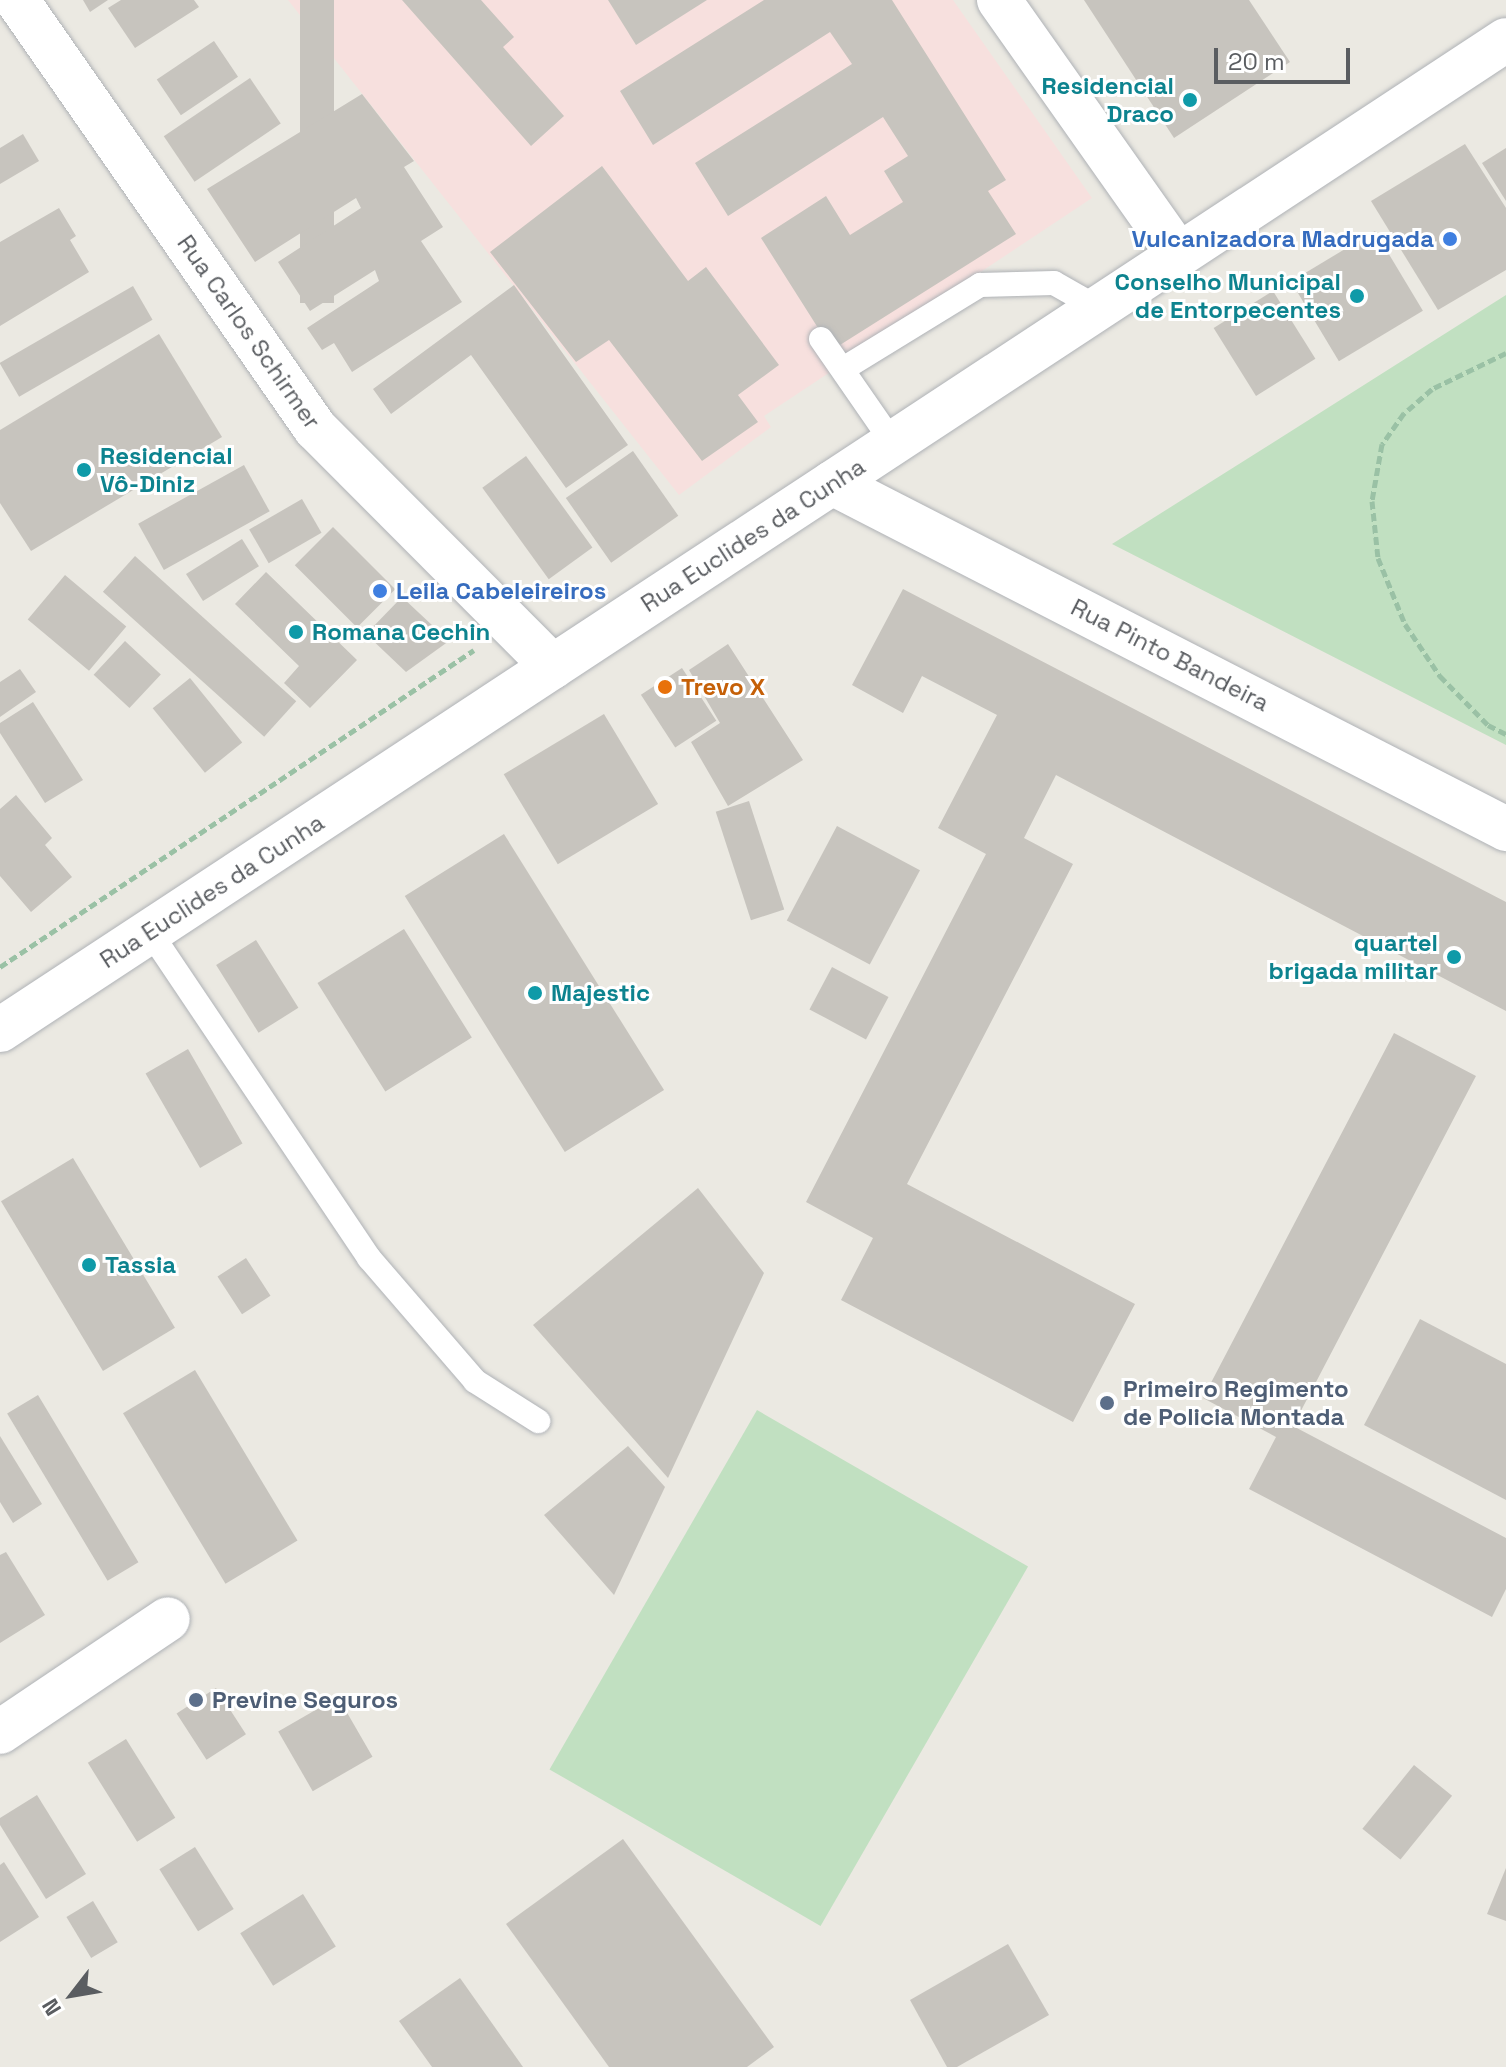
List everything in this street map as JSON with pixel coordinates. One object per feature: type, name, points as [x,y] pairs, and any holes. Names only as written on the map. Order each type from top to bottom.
[{"type":"street","name":"Rua Carlos Schirmer","points":[[17,0],[315,428],[553,667]]},
{"type":"street","points":[[999,0],[1179,255]]},
{"type":"street","name":"Rua Euclides da Cunha","points":[[0,1030],[1506,40]]},
{"type":"street","name":"Rua Pinto Bandeira","points":[[832,483],[1506,829]]},
{"type":"street","points":[[0,1732],[168,1619]]},
{"type":"lane","points":[[843,369],[980,285],[1054,283],[1098,308]]},
{"type":"lane","points":[[821,339],[893,443]]},
{"type":"lane","points":[[150,932],[369,1258],[475,1381],[538,1421]]},
{"type":"path","points":[[1506,353],[1432,389],[1404,413],[1382,444],[1372,501],[1378,558],[1405,624],[1440,676],[1488,725],[1506,734]]},
{"type":"path","points":[[0,967],[470,657],[475,647]]},
{"type":"shaded area","points":[[288,0],[953,0],[1092,198],[764,416],[771,427],[679,495]]},
{"type":"green space","points":[[1506,295],[1506,745],[1112,544],[1266,447]]},
{"type":"green space","points":[[757,1410],[1028,1566],[821,1926],[550,1769]]},
{"type":"building","points":[[83,0],[108,0],[90,12]]},
{"type":"building","points":[[121,0],[194,0],[199,7],[135,48],[108,8]]},
{"type":"building","points":[[300,0],[334,0],[334,303],[300,303]]},
{"type":"building","points":[[402,0],[481,0],[514,37],[503,47],[564,116],[531,146]]},
{"type":"building","points":[[608,0],[707,0],[636,45]]},
{"type":"building","points":[[764,0],[892,0],[1006,180],[988,191],[1016,234],[832,350],[761,238],[826,196],[850,235],[903,202],[884,171],[908,156],[883,117],[728,216],[695,163],[852,64],[830,32],[653,145],[620,91]]},
{"type":"building","name":"Residencial Draco","points":[[1084,0],[1249,0],[1290,62],[1174,138]]},
{"type":"building","points":[[214,41],[238,77],[181,115],[157,80]]},
{"type":"building","points":[[250,78],[281,124],[195,182],[164,136]]},
{"type":"building","points":[[362,94],[414,161],[404,167],[443,227],[421,241],[462,302],[352,372],[334,343],[322,350],[307,328],[379,281],[375,270],[310,311],[278,262],[361,208],[356,198],[255,262],[207,189]]},
{"type":"building","points":[[23,134],[39,161],[0,184],[0,148]]},
{"type":"building","name":"Vulcanizadora Madrugada","points":[[1465,144],[1506,208],[1506,270],[1438,310],[1371,201]]},
{"type":"building","points":[[1506,148],[1506,201],[1482,163]]},
{"type":"building","points":[[602,166],[688,281],[706,267],[779,365],[738,395],[758,422],[702,461],[609,340],[576,362],[490,252]]},
{"type":"building","points":[[59,208],[76,236],[70,240],[89,272],[0,326],[0,242]]},
{"type":"building","name":"Conselho Municipal de Entorpecentes","points":[[1375,231],[1423,311],[1339,361],[1291,281]]},
{"type":"building","points":[[514,285],[628,445],[566,488],[471,355],[391,414],[373,389]]},
{"type":"building","points":[[133,286],[152,320],[19,397],[0,363]]},
{"type":"building","points":[[1273,291],[1315,359],[1256,396],[1214,328]]},
{"type":"building","name":"Residencial Vô-Diniz","points":[[159,334],[222,437],[31,551],[0,503],[0,430]]},
{"type":"building","points":[[633,451],[678,516],[611,563],[566,498]]},
{"type":"building","points":[[526,456],[592,547],[549,579],[482,488]]},
{"type":"building","points":[[244,465],[270,511],[164,570],[138,524]]},
{"type":"building","points":[[302,499],[322,533],[269,563],[249,530]]},
{"type":"building","points":[[333,527],[395,589],[357,627],[295,565]]},
{"type":"building","points":[[242,539],[259,566],[203,601],[186,574]]},
{"type":"building","points":[[135,556],[296,701],[264,737],[103,592]]},
{"type":"building","name":"Romana Cechin","points":[[266,572],[357,660],[310,708],[284,683],[299,666],[235,604]]},
{"type":"building","points":[[65,575],[126,626],[89,671],[28,619]]},
{"type":"building","name":"quartel brigada militar","points":[[903,589],[1506,902],[1506,1011],[1056,775],[1024,838],[1073,864],[907,1184],[1135,1304],[1073,1422],[841,1300],[873,1238],[806,1202],[986,854],[938,828],[997,715],[922,676],[903,713],[852,685]]},
{"type":"building","points":[[402,597],[449,641],[406,672],[366,634]]},
{"type":"building","points":[[125,641],[161,674],[129,708],[94,675]]},
{"type":"building","points":[[728,644],[803,760],[728,806],[691,742],[720,723],[689,670]]},
{"type":"building","points":[[682,668],[716,721],[675,748],[641,695]]},
{"type":"building","points":[[20,669],[36,692],[0,717],[0,682]]},
{"type":"building","points":[[190,678],[242,743],[205,773],[153,708]]},
{"type":"building","points":[[33,702],[83,780],[45,803],[0,733],[0,723]]},
{"type":"building","points":[[604,714],[658,804],[558,864],[504,774]]},
{"type":"building","points":[[16,795],[52,838],[45,845],[72,877],[31,912],[0,876],[0,809]]},
{"type":"building","points":[[749,801],[784,909],[751,920],[716,812]]},
{"type":"building","points":[[837,826],[920,870],[870,965],[787,920]]},
{"type":"building","name":"Majestic","points":[[504,834],[664,1090],[565,1152],[405,896]]},
{"type":"building","points":[[404,929],[472,1038],[385,1092],[317,983]]},
{"type":"building","points":[[256,940],[298,1008],[259,1033],[216,965]]},
{"type":"building","points":[[832,967],[889,997],[866,1039],[809,1009]]},
{"type":"building","points":[[1394,1033],[1476,1076],[1293,1426],[1506,1538],[1506,1589],[1492,1617],[1249,1489],[1276,1437],[1203,1398]]},
{"type":"building","points":[[188,1049],[242,1143],[200,1168],[146,1074]]},
{"type":"building","name":"Tassia","points":[[73,1158],[175,1328],[103,1371],[1,1201]]},
{"type":"building","points":[[698,1188],[764,1273],[668,1478],[533,1325]]},
{"type":"building","points":[[246,1258],[271,1296],[242,1314],[217,1277]]},
{"type":"building","points":[[1420,1319],[1506,1364],[1506,1500],[1364,1425]]},
{"type":"building","points":[[195,1370],[297,1541],[225,1584],[123,1413]]},
{"type":"building","points":[[38,1395],[138,1562],[108,1581],[7,1414]]},
{"type":"building","points":[[0,1436],[42,1504],[13,1523],[0,1502]]},
{"type":"building","points":[[628,1446],[665,1487],[614,1595],[544,1515]]},
{"type":"building","points":[[6,1552],[45,1615],[0,1643],[0,1555]]},
{"type":"building","points":[[216,1688],[246,1734],[207,1760],[177,1714]]},
{"type":"building","points":[[338,1697],[372,1757],[313,1791],[278,1732]]},
{"type":"building","points":[[126,1739],[175,1818],[137,1842],[88,1763]]},
{"type":"building","points":[[1414,1765],[1452,1796],[1400,1860],[1362,1829]]},
{"type":"building","points":[[37,1795],[86,1874],[46,1899],[0,1825],[0,1818]]},
{"type":"building","points":[[623,1839],[774,2047],[747,2067],[609,2067],[506,1924]]},
{"type":"building","points":[[195,1847],[234,1909],[198,1931],[159,1869]]},
{"type":"building","points":[[4,1862],[39,1917],[0,1942],[0,1865]]},
{"type":"building","points":[[1506,1868],[1506,1921],[1487,1914]]},
{"type":"building","points":[[303,1894],[336,1947],[273,1986],[240,1933]]},
{"type":"building","points":[[93,1901],[118,1942],[91,1958],[66,1917]]},
{"type":"building","points":[[1008,1944],[1049,2015],[957,2067],[947,2067],[910,2000]]},
{"type":"building","points":[[460,1978],[523,2067],[432,2067],[399,2021]]},
{"type":"place","name":"Residencial Draco","points":[[1190,100]]},
{"type":"place","name":"Vulcanizadora Madrugada","points":[[1450,239]]},
{"type":"place","name":"Conselho Municipal de Entorpecentes","points":[[1357,296]]},
{"type":"place","name":"Residencial Vô-Diniz","points":[[84,470]]},
{"type":"place","name":"Leila Cabeleireiros","points":[[380,591]]},
{"type":"place","name":"Romana Cechin","points":[[296,632]]},
{"type":"place","name":"Trevo X","points":[[665,687]]},
{"type":"place","name":"quartel brigada militar","points":[[1454,957]]},
{"type":"place","name":"Majestic","points":[[535,993]]},
{"type":"place","name":"Tassia","points":[[89,1265]]},
{"type":"place","name":"Primeiro Regimento de Policia Montada","points":[[1107,1403]]},
{"type":"place","name":"Previne Seguros","points":[[196,1700]]}]
